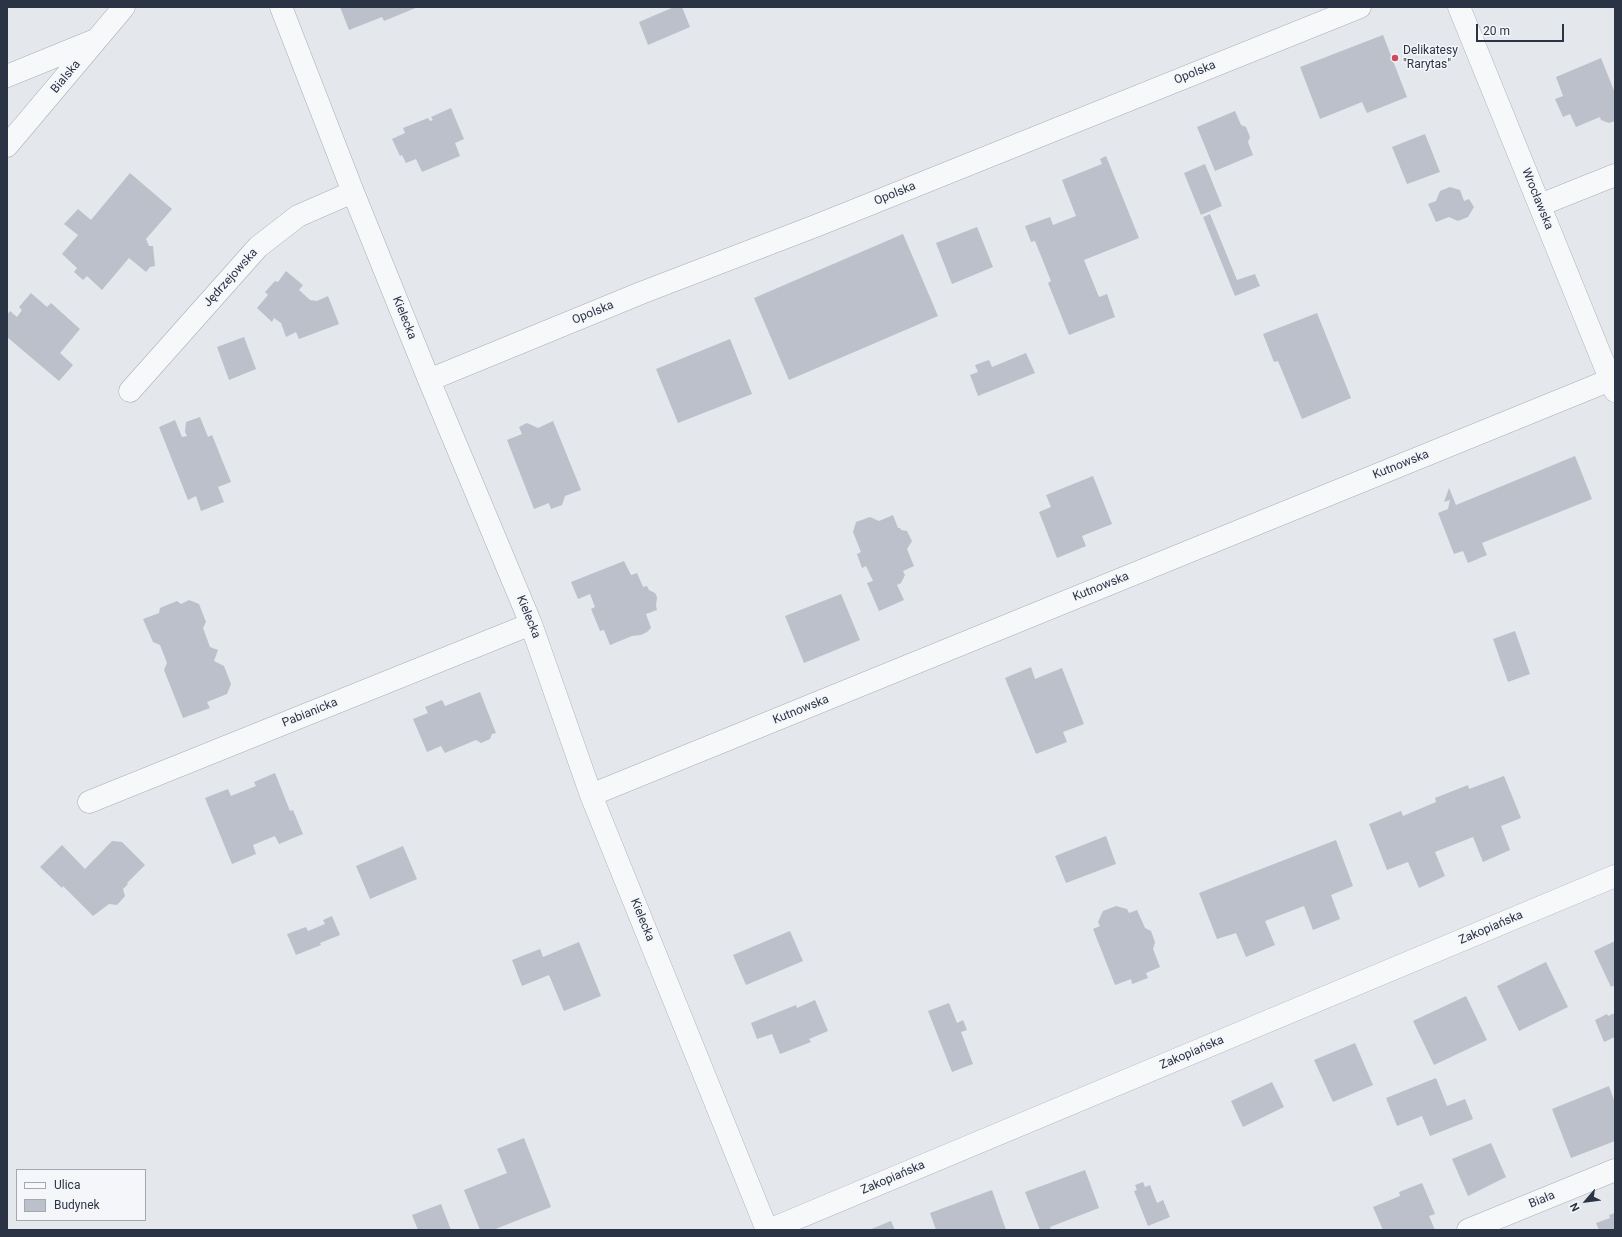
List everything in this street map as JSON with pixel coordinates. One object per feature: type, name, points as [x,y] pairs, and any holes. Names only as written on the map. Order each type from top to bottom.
[{"type":"street","name":"Bialska","points":[[7,146],[124,7]]},
{"type":"street","name":"Kielecka","points":[[281,7],[353,192],[429,380],[531,624],[591,795],[768,1230]]},
{"type":"street","name":"Opolska","points":[[429,380],[641,293],[825,222],[1360,7]]},
{"type":"street","name":"Wrocławska","points":[[1459,7],[1613,386]]},
{"type":"street","points":[[7,76],[96,40]]},
{"type":"street","points":[[1540,205],[1615,175]]},
{"type":"street","name":"Jędrzejowska","points":[[130,391],[258,247],[298,216],[353,192]]},
{"type":"street","name":"Kutnowska","points":[[591,795],[1613,386]]},
{"type":"street","name":"Pabianicka","points":[[89,802],[531,624]]},
{"type":"street","name":"Zakopiańska","points":[[768,1230],[1615,876]]},
{"type":"street","name":"Biała","points":[[1468,1230],[1615,1170]]},
{"type":"building","points":[[340,7],[418,7],[384,21],[382,17],[349,30]]},
{"type":"building","points":[[674,7],[682,7],[690,27],[648,45],[639,22]]},
{"type":"building","points":[[1383,35],[1407,97],[1367,113],[1362,102],[1320,119],[1300,67]]},
{"type":"building","points":[[1601,58],[1615,93],[1615,121],[1609,123],[1601,120],[1600,117],[1576,127],[1570,114],[1563,117],[1555,99],[1563,96],[1556,77]]},
{"type":"building","points":[[451,108],[464,139],[455,143],[460,156],[422,172],[416,159],[406,163],[402,155],[400,156],[392,139],[405,133],[403,128],[428,118],[430,121],[433,120],[431,117]]},
{"type":"building","points":[[1235,111],[1241,125],[1246,127],[1250,137],[1248,142],[1253,155],[1215,171],[1197,127]]},
{"type":"building","points":[[1425,134],[1440,172],[1407,184],[1392,147]]},
{"type":"building","points":[[1106,156],[1139,238],[1084,260],[1099,297],[1107,294],[1115,317],[1069,335],[1048,283],[1051,281],[1035,241],[1031,242],[1025,226],[1050,217],[1053,225],[1076,216],[1062,180],[1102,164],[1100,159]]},
{"type":"building","points":[[1205,164],[1222,206],[1201,215],[1184,173]]},
{"type":"building","points":[[130,173],[172,209],[146,239],[149,246],[153,246],[155,266],[150,267],[146,272],[129,258],[102,290],[87,276],[83,280],[74,272],[77,268],[62,254],[78,235],[64,224],[78,209],[91,220]]},
{"type":"building","points":[[1450,187],[1460,190],[1464,201],[1469,199],[1474,207],[1468,217],[1458,221],[1449,217],[1436,222],[1428,204],[1436,201],[1440,191]]},
{"type":"building","points":[[1210,214],[1237,280],[1255,274],[1260,286],[1235,296],[1203,217]]},
{"type":"building","points":[[977,227],[993,267],[952,284],[936,243]]},
{"type":"building","points":[[903,234],[938,316],[789,380],[754,298]]},
{"type":"building","points":[[286,271],[303,285],[299,290],[310,300],[317,301],[328,296],[339,324],[299,339],[296,332],[286,337],[281,323],[274,318],[272,322],[257,308],[268,295],[265,292],[275,281],[278,282]]},
{"type":"building","points":[[31,293],[47,307],[51,303],[80,329],[60,353],[73,365],[59,381],[7,337],[7,315],[10,311],[17,317],[22,310],[19,307]]},
{"type":"building","points":[[1317,313],[1351,398],[1302,419],[1278,361],[1274,362],[1263,334]]},
{"type":"building","points":[[244,337],[256,369],[229,380],[217,347]]},
{"type":"building","points":[[730,339],[752,394],[678,423],[656,369]]},
{"type":"building","points":[[1026,353],[1035,373],[978,396],[970,375],[978,372],[975,365],[989,360],[992,367]]},
{"type":"building","points":[[200,417],[208,437],[212,435],[231,482],[218,487],[224,502],[201,511],[196,496],[188,500],[159,427],[175,420],[182,437],[187,436],[185,432],[186,422]]},
{"type":"building","points":[[553,421],[581,490],[565,496],[562,505],[551,509],[549,503],[534,509],[507,440],[522,434],[519,427],[527,423],[538,428]]},
{"type":"building","points":[[1575,456],[1592,499],[1482,543],[1487,555],[1468,563],[1463,551],[1454,554],[1438,513],[1448,509],[1450,500],[1444,502],[1449,488],[1456,505]]},
{"type":"building","points":[[1093,476],[1112,524],[1082,536],[1086,546],[1057,558],[1039,512],[1051,507],[1046,495]]},
{"type":"building","points":[[893,515],[898,528],[907,531],[912,541],[907,549],[914,566],[903,571],[905,575],[901,583],[897,585],[904,600],[879,611],[867,583],[873,581],[866,566],[862,568],[857,554],[861,552],[853,532],[856,522],[870,517],[879,521]]},
{"type":"building","points":[[624,561],[631,575],[637,573],[643,587],[647,586],[649,590],[655,593],[657,597],[657,610],[646,614],[651,628],[647,632],[610,645],[604,630],[600,631],[591,609],[595,607],[590,594],[578,599],[571,582]]},
{"type":"building","points":[[841,594],[860,640],[804,663],[785,616]]},
{"type":"building","points":[[189,600],[199,604],[206,622],[203,628],[210,647],[218,650],[214,661],[224,666],[231,684],[227,694],[207,702],[210,708],[183,718],[164,670],[167,663],[160,645],[153,642],[143,619],[159,613],[160,608],[177,601],[181,604]]},
{"type":"building","points":[[1515,631],[1530,674],[1508,682],[1493,639]]},
{"type":"building","points":[[1031,667],[1035,679],[1062,668],[1084,724],[1063,732],[1067,742],[1036,754],[1005,678]]},
{"type":"building","points":[[480,692],[496,733],[492,734],[490,739],[481,743],[476,740],[445,753],[441,746],[427,752],[413,719],[428,713],[425,707],[442,700],[445,706]]},
{"type":"building","points":[[275,773],[290,811],[293,810],[303,834],[279,844],[275,836],[253,845],[256,854],[232,864],[205,798],[228,789],[231,796],[256,786],[254,782]]},
{"type":"building","points":[[1504,776],[1521,818],[1501,826],[1510,850],[1483,862],[1473,837],[1435,852],[1445,876],[1419,888],[1408,862],[1387,870],[1369,824],[1401,811],[1403,816],[1436,802],[1435,798],[1468,785],[1469,789]]},
{"type":"building","points":[[1106,836],[1116,864],[1066,883],[1055,856]]},
{"type":"building","points":[[1336,840],[1353,886],[1331,895],[1340,919],[1313,930],[1304,906],[1265,921],[1275,945],[1246,957],[1236,933],[1217,939],[1199,893]]},
{"type":"building","points":[[112,841],[122,842],[145,865],[127,883],[128,884],[123,889],[125,896],[117,905],[109,904],[93,916],[63,886],[62,888],[40,867],[62,845],[85,869]]},
{"type":"building","points":[[403,846],[417,879],[370,899],[356,866]]},
{"type":"building","points":[[1116,906],[1127,909],[1129,913],[1137,910],[1145,928],[1151,931],[1155,942],[1153,949],[1160,967],[1146,973],[1148,978],[1132,984],[1131,979],[1115,985],[1093,929],[1100,926],[1098,922],[1103,911]]},
{"type":"building","points":[[332,916],[340,935],[320,943],[321,945],[296,955],[287,934],[306,927],[308,931],[325,924],[323,920]]},
{"type":"building","points":[[790,931],[803,961],[746,985],[733,955]]},
{"type":"building","points":[[1615,941],[1615,985],[1611,987],[1594,951]]},
{"type":"building","points":[[579,942],[601,996],[564,1011],[549,975],[522,986],[512,960],[540,949],[543,957]]},
{"type":"building","points":[[1546,962],[1568,1007],[1519,1031],[1497,986]]},
{"type":"building","points":[[1466,996],[1487,1040],[1434,1065],[1413,1021]]},
{"type":"building","points":[[815,1000],[828,1031],[809,1039],[811,1042],[780,1054],[772,1034],[757,1039],[751,1023],[796,1005],[797,1008]]},
{"type":"building","points":[[949,1003],[957,1023],[963,1020],[967,1030],[961,1032],[973,1064],[952,1072],[928,1011]]},
{"type":"building","points":[[1615,1013],[1615,1037],[1604,1042],[1595,1020],[1607,1014],[1608,1016]]},
{"type":"building","points":[[1355,1043],[1373,1085],[1333,1102],[1314,1060]]},
{"type":"building","points":[[1436,1078],[1447,1106],[1465,1099],[1473,1119],[1430,1136],[1422,1116],[1397,1126],[1386,1098]]},
{"type":"building","points":[[1272,1082],[1284,1107],[1243,1127],[1231,1101]]},
{"type":"building","points":[[1609,1086],[1615,1103],[1615,1141],[1571,1158],[1552,1109]]},
{"type":"building","points":[[524,1138],[551,1207],[493,1230],[480,1230],[464,1190],[507,1173],[497,1149]]},
{"type":"building","points":[[1491,1143],[1506,1177],[1468,1196],[1452,1159]]},
{"type":"building","points":[[1085,1170],[1099,1208],[1050,1227],[1051,1230],[1040,1230],[1025,1192]]},
{"type":"building","points":[[1143,1182],[1145,1187],[1150,1185],[1157,1203],[1163,1200],[1170,1217],[1148,1226],[1134,1191],[1137,1190],[1135,1185]]},
{"type":"building","points":[[1422,1183],[1435,1214],[1429,1216],[1435,1230],[1383,1230],[1373,1207],[1400,1196],[1399,1192]]},
{"type":"building","points":[[992,1190],[1006,1230],[936,1230],[930,1213]]},
{"type":"building","points":[[441,1204],[451,1230],[418,1230],[412,1215]]},
{"type":"building","points":[[1615,1213],[1615,1230],[1599,1230],[1596,1223],[1610,1218],[1609,1215]]},
{"type":"building","points":[[891,1221],[895,1230],[869,1230]]},
{"type":"place","name":"Delikatesy \"Rarytas\"","points":[[1395,58]]}]
